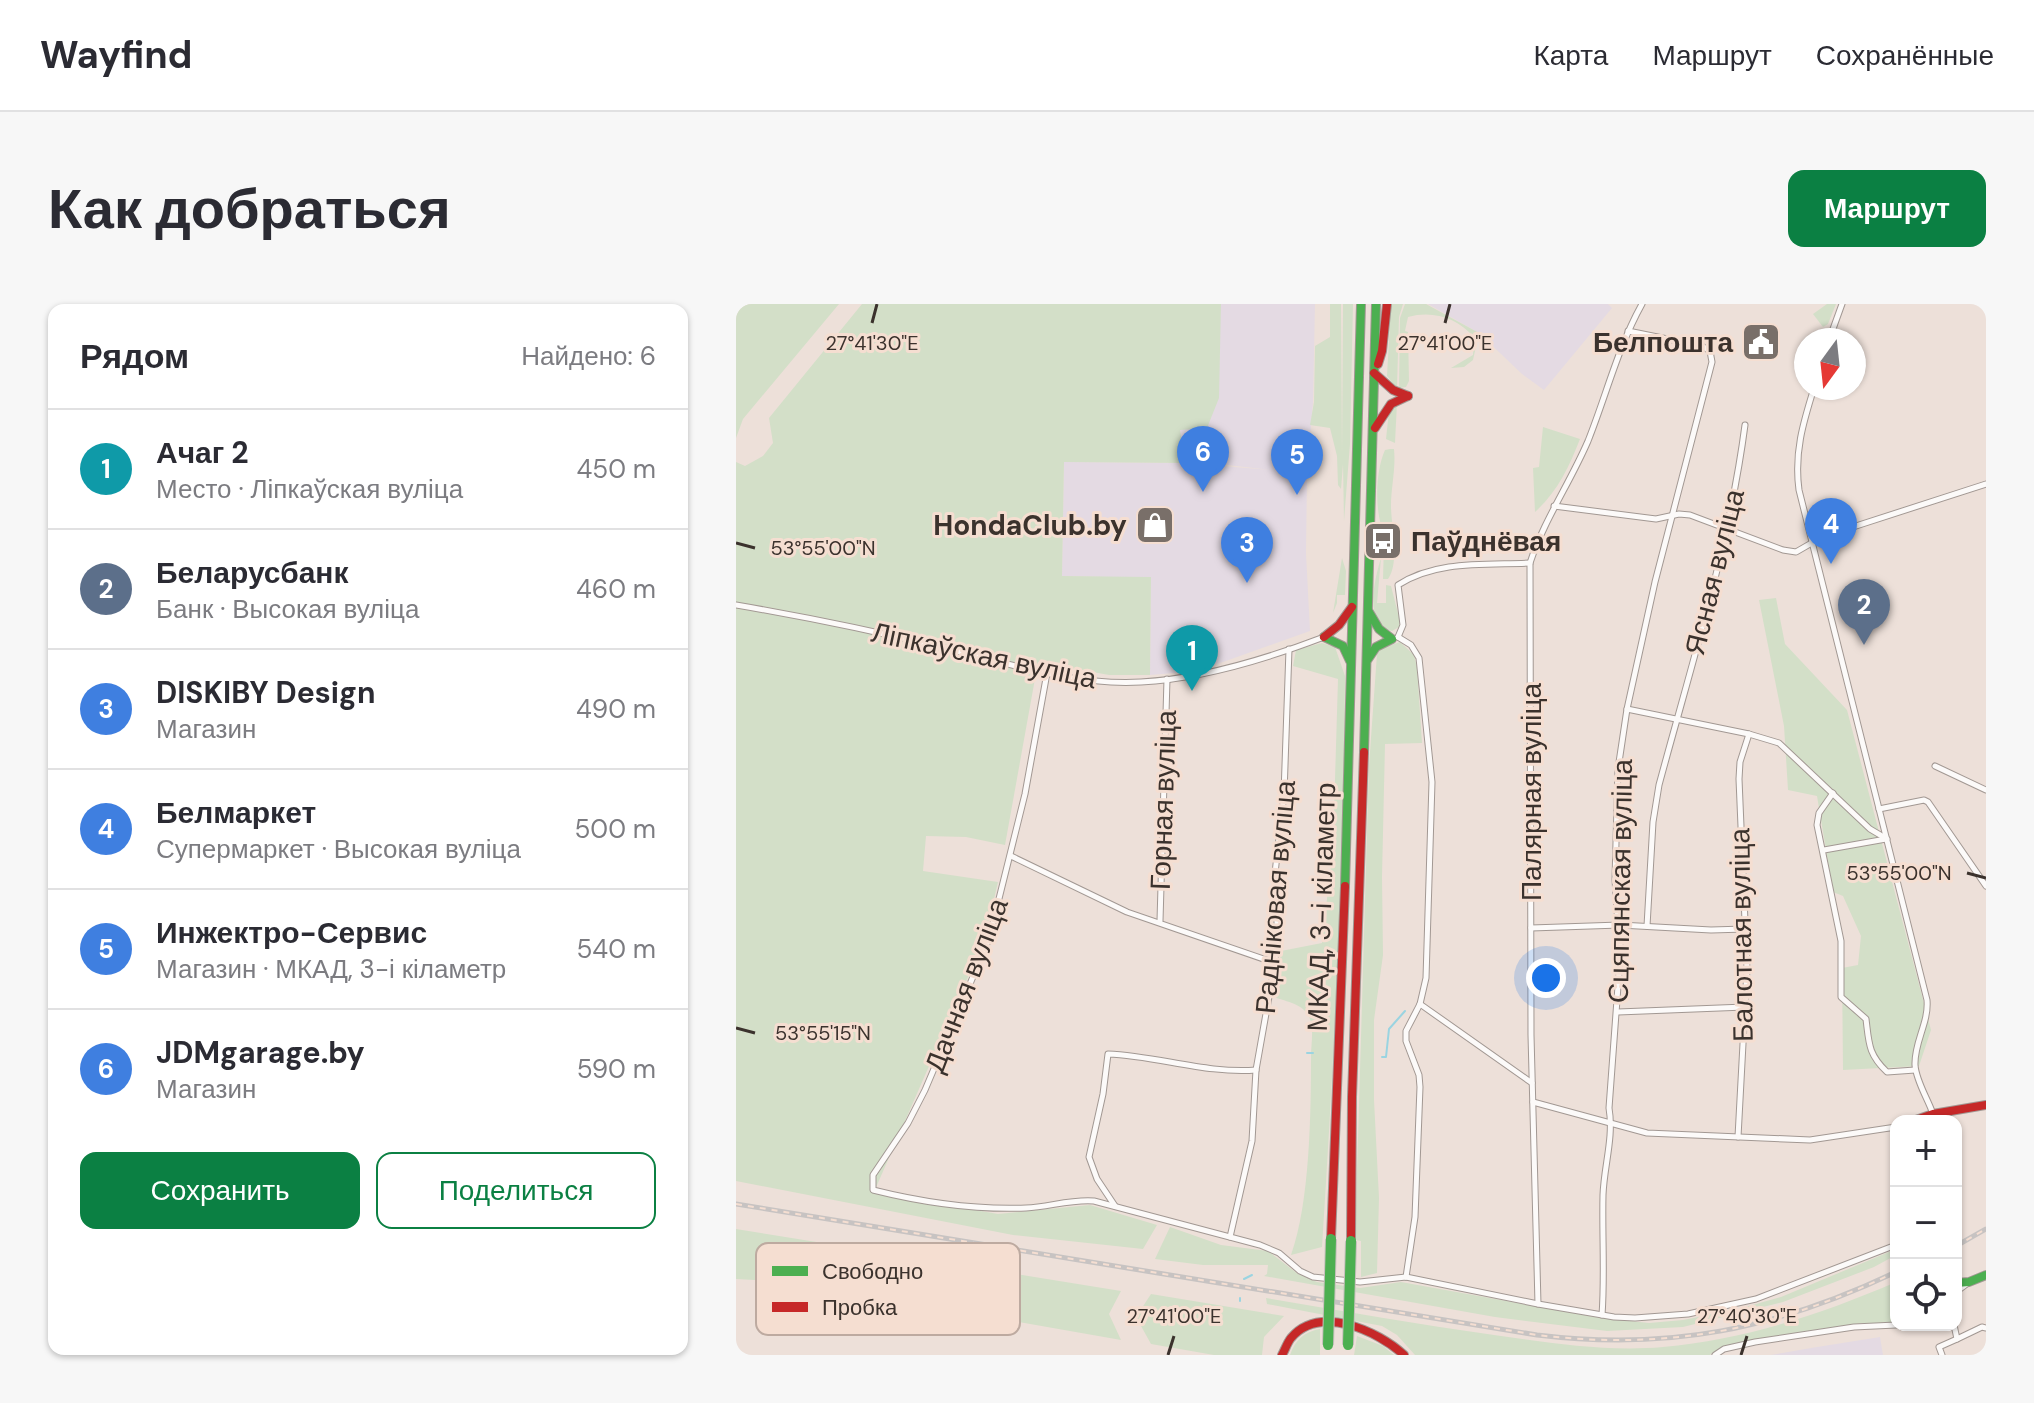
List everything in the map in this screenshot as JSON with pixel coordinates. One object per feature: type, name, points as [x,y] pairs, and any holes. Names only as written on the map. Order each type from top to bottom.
[{"type":"main road","name":"МКАД, 3-і кіламетр","points":[[1328,1350],[1343,991],[1361,304]]},
{"type":"main road","points":[[1374,430],[1391,404],[1408,396],[1388,387],[1374,373],[1376,304]]},
{"type":"main road","points":[[1374,373],[1382,351],[1387,304]]},
{"type":"main road","name":"МКАД, 3-і кіламетр","points":[[1348,1350],[1352,1097],[1374,373]]},
{"type":"main road","points":[[1352,669],[1343,646],[1324,637],[1339,625],[1354,605]]},
{"type":"main road","points":[[1368,610],[1379,629],[1395,638]]},
{"type":"main road","points":[[1366,661],[1376,647],[1395,638]]},
{"type":"main road","points":[[1930,1115],[1986,1105]]},
{"type":"main road","points":[[1962,1283],[1986,1275]]},
{"type":"main road","points":[[1282,1355],[1287,1341],[1298,1330],[1319,1322],[1379,1335],[1404,1355]]},
{"type":"street","name":"Палярная вуліца","points":[[1538,1304],[1532,1083],[1530,563],[1554,506],[1588,440],[1628,331],[1642,304]]},
{"type":"street","points":[[1833,328],[1842,304]]},
{"type":"street","name":"Сцяпянская вуліца","points":[[1602,1315],[1605,1277],[1603,1195],[1618,1012],[1620,925],[1615,894],[1616,796],[1627,709],[1712,354],[1702,346],[1628,331]]},
{"type":"street","points":[[1810,400],[1800,433],[1797,467],[1802,505],[1927,1000],[1915,1070],[1933,1114]]},
{"type":"street","name":"Ясная вуліца","points":[[1647,926],[1656,803],[1726,529],[1745,425]]},
{"type":"street","points":[[1554,506],[1656,519],[1690,515],[1790,552],[1813,544],[1822,537],[1986,484]]},
{"type":"street","points":[[1406,1277],[1415,1217],[1420,1087],[1419,1075],[1406,1041],[1406,1031],[1420,1004],[1426,978],[1431,762],[1424,726],[1419,658],[1411,645],[1395,638],[1403,625],[1398,585],[1410,577],[1443,568],[1530,563]]},
{"type":"street","name":"Ліпкаўская вуліца","points":[[736,605],[862,628],[1047,673],[1112,682],[1167,679],[1206,672],[1324,637]]},
{"type":"street","name":"Радніковая вуліца","points":[[1230,1237],[1252,1141],[1256,1070],[1275,963],[1275,873],[1284,794],[1289,649]]},
{"type":"street","name":"Дачная вуліца","points":[[1047,673],[1025,794],[985,951],[925,1090],[908,1123],[873,1175],[873,1190],[991,1208],[1030,1208],[1083,1200],[1116,1207]]},
{"type":"street","name":"Горная вуліца","points":[[1160,921],[1167,679]]},
{"type":"street","points":[[1627,709],[1677,717],[1770,739],[1788,749],[1870,829],[1887,839]]},
{"type":"street","name":"Балотная вуліца","points":[[1738,1137],[1745,1007],[1739,779],[1740,762],[1749,734]]},
{"type":"street","points":[[1935,766],[1986,790]]},
{"type":"street","points":[[1833,793],[1817,819],[1841,941],[1841,997],[1866,1019],[1869,1048],[1876,1062],[1887,1072],[1915,1070]]},
{"type":"street","points":[[1879,809],[1924,800],[1928,802],[1986,886]]},
{"type":"street","points":[[1824,850],[1887,839]]},
{"type":"street","points":[[1011,856],[1127,912],[1275,963]]},
{"type":"street","points":[[1531,928],[1620,925],[1745,929]]},
{"type":"street","points":[[1420,1004],[1532,1083]]},
{"type":"street","points":[[1618,1012],[1745,1007]]},
{"type":"street","points":[[1256,1070],[1231,1072],[1150,1057],[1108,1054],[1089,1157],[1097,1179],[1116,1207],[1268,1248],[1313,1277],[1360,1282],[1406,1277],[1602,1315],[1661,1318],[1729,1306],[1786,1289],[1890,1247]]},
{"type":"street","points":[[1533,1102],[1647,1133],[1823,1139],[1890,1128]]},
{"type":"street","points":[[1962,1287],[1969,1282]]},
{"type":"street","points":[[1715,1355],[1724,1349],[1755,1342],[1854,1327],[1890,1325]]},
{"type":"street","points":[[1942,1355],[1939,1347],[1982,1327],[1986,1328]]},
{"type":"street","points":[[1955,1331],[1957,1339]]},
{"type":"shaded area","points":[[1221,304],[1315,304],[1313,402],[1307,476],[1306,553],[1310,631],[1223,662],[1186,672],[1150,675],[1151,578],[1062,576],[1064,462],[1185,463],[1271,470],[1184,460],[1179,430]]},
{"type":"shaded area","points":[[1428,304],[1608,304],[1612,308],[1544,390],[1522,374],[1479,333]]},
{"type":"shaded area","points":[[1880,1337],[1883,1355],[1771,1355],[1811,1348]]},
{"type":"green space","points":[[736,304],[839,304],[743,419],[736,438]]},
{"type":"green space","points":[[862,304],[1221,304],[1219,398],[1207,428],[1180,430],[1185,463],[1064,462],[1062,576],[1151,577],[1150,675],[1109,675],[1038,662],[1005,845],[966,837],[926,836],[923,871],[998,882],[985,938],[874,1192],[998,1214],[1090,1205],[1157,1225],[1143,1249],[1013,1235],[736,1181],[736,462],[745,466],[763,456],[773,443],[769,418]]},
{"type":"green space","points":[[1330,304],[1341,304],[1342,455],[1343,304],[1353,304],[1350,444],[1344,521],[1343,464],[1341,489],[1330,428],[1310,425],[1314,402],[1315,346],[1330,337]]},
{"type":"green space","points":[[1391,304],[1403,304],[1399,317],[1397,388],[1387,376]]},
{"type":"green space","points":[[1405,304],[1426,304],[1479,333],[1473,360],[1464,367],[1451,368],[1473,355],[1474,337],[1460,325],[1435,315],[1408,317],[1405,331],[1408,332],[1409,381],[1406,387],[1399,388],[1400,318]]},
{"type":"green space","points":[[1827,304],[1836,304],[1828,324],[1823,327],[1813,314]]},
{"type":"green space","points":[[1397,403],[1395,443],[1386,439],[1389,411]]},
{"type":"green space","points":[[1543,427],[1580,439],[1562,478],[1535,512],[1533,468],[1539,467]]},
{"type":"green space","points":[[1394,449],[1391,506],[1394,564],[1388,579],[1383,579],[1386,525],[1381,525],[1377,487],[1385,450]]},
{"type":"green space","points":[[1342,558],[1346,571],[1345,595],[1337,595],[1333,613]]},
{"type":"green space","points":[[1381,558],[1377,603],[1386,603],[1386,585],[1391,586],[1400,621],[1399,627],[1392,631],[1383,627],[1374,610],[1374,588]]},
{"type":"green space","points":[[1776,598],[1785,644],[1847,710],[1931,1030],[1919,1066],[1843,1070],[1842,968],[1858,965],[1861,936],[1843,896],[1833,892],[1817,796],[1788,790],[1784,726],[1759,600]]},
{"type":"green space","points":[[1400,642],[1414,655],[1417,667],[1422,743],[1385,744],[1383,955],[1374,1020],[1379,1198],[1377,1273],[1361,1277],[1361,1241],[1355,1240],[1369,766],[1377,654],[1382,648]]},
{"type":"green space","points":[[1322,643],[1335,647],[1345,676],[1343,819],[1334,1033],[1322,1247],[1291,1255],[1306,1184],[1312,1027],[1304,1010],[1274,997],[1281,951],[1322,943],[1333,846],[1338,679],[1293,666],[1296,650]]},
{"type":"green space","points":[[1170,1227],[1221,1245],[1268,1251],[1298,1274],[1317,1282],[1360,1288],[1401,1282],[1601,1318],[1649,1323],[1683,1320],[1781,1297],[1890,1252],[1890,1258],[1874,1267],[1783,1302],[1683,1327],[1607,1331],[1495,1317],[1264,1276],[1268,1265],[1203,1265],[1155,1259]]},
{"type":"green space","points":[[736,1229],[823,1243],[756,1243],[756,1280],[736,1279]]},
{"type":"green space","points":[[1020,1275],[1121,1291],[1109,1314],[1121,1340],[1020,1322]]},
{"type":"green space","points":[[1890,1284],[1890,1323],[1862,1323],[1780,1336],[1734,1345],[1710,1355],[1415,1355],[1397,1335],[1382,1326],[1267,1304],[1266,1298],[1408,1322],[1600,1348],[1693,1344],[1753,1332],[1840,1305]]},
{"type":"green space","points":[[1151,1294],[1284,1316],[1264,1337],[1262,1355],[1214,1355],[1151,1344],[1136,1317]]},
{"type":"green space","points":[[1320,1329],[1320,1355],[1290,1355],[1301,1338]]},
{"type":"green space","points":[[1357,1336],[1383,1346],[1394,1355],[1354,1355]]},
{"type":"waterway","points":[[1382,1057],[1386,1057],[1389,1029],[1405,1011]]},
{"type":"waterway","points":[[1307,1053],[1313,1053]]},
{"type":"waterway","points":[[1244,1279],[1252,1275]]},
{"type":"railway","points":[[736,1204],[974,1243]]},
{"type":"railway","points":[[1962,1243],[1986,1229]]},
{"type":"railway","points":[[1020,1250],[1537,1335],[1586,1339],[1632,1340],[1721,1331],[1808,1308],[1890,1275]]},
{"type":"traffic: fast","points":[[1345,886],[1361,304]]},
{"type":"traffic: fast","points":[[1364,752],[1376,304]]},
{"type":"traffic: fast","points":[[1368,659],[1376,647],[1392,639],[1379,629],[1369,612]]},
{"type":"traffic: fast","points":[[1324,637],[1343,646],[1350,661]]},
{"type":"traffic: fast","points":[[1328,1345],[1331,1239]]},
{"type":"traffic: fast","points":[[1348,1345],[1351,1241]]},
{"type":"traffic: fast","points":[[1962,1283],[1986,1275]]},
{"type":"traffic: jam","points":[[1378,364],[1387,304]]},
{"type":"traffic: jam","points":[[1374,373],[1393,390],[1408,396]]},
{"type":"traffic: jam","points":[[1375,428],[1391,404],[1408,396]]},
{"type":"traffic: jam","points":[[1324,637],[1339,625],[1352,607]]},
{"type":"traffic: jam","points":[[1351,1241],[1352,1097],[1364,752]]},
{"type":"traffic: jam","points":[[1331,1239],[1345,886]]},
{"type":"traffic: jam","points":[[1930,1115],[1986,1105]]},
{"type":"traffic: jam","points":[[1282,1355],[1291,1338],[1303,1328],[1333,1322],[1364,1330],[1404,1355]]},
{"type":"place","name":"Белпошта","points":[[1761,342]]},
{"type":"place","name":"JDMgarage.by","points":[[1203,492]]},
{"type":"place","name":"Инжектро-Сервис","points":[[1297,495]]},
{"type":"place","name":"HondaClub.by","points":[[1155,525]]},
{"type":"place","name":"Паўднёвая","points":[[1383,541]]},
{"type":"place","name":"Белмаркет","points":[[1831,564]]},
{"type":"place","name":"DISKIBY Design","points":[[1247,583]]},
{"type":"place","name":"Беларусбанк","points":[[1864,645]]},
{"type":"place","name":"Ачаг 2","points":[[1192,691]]}]
